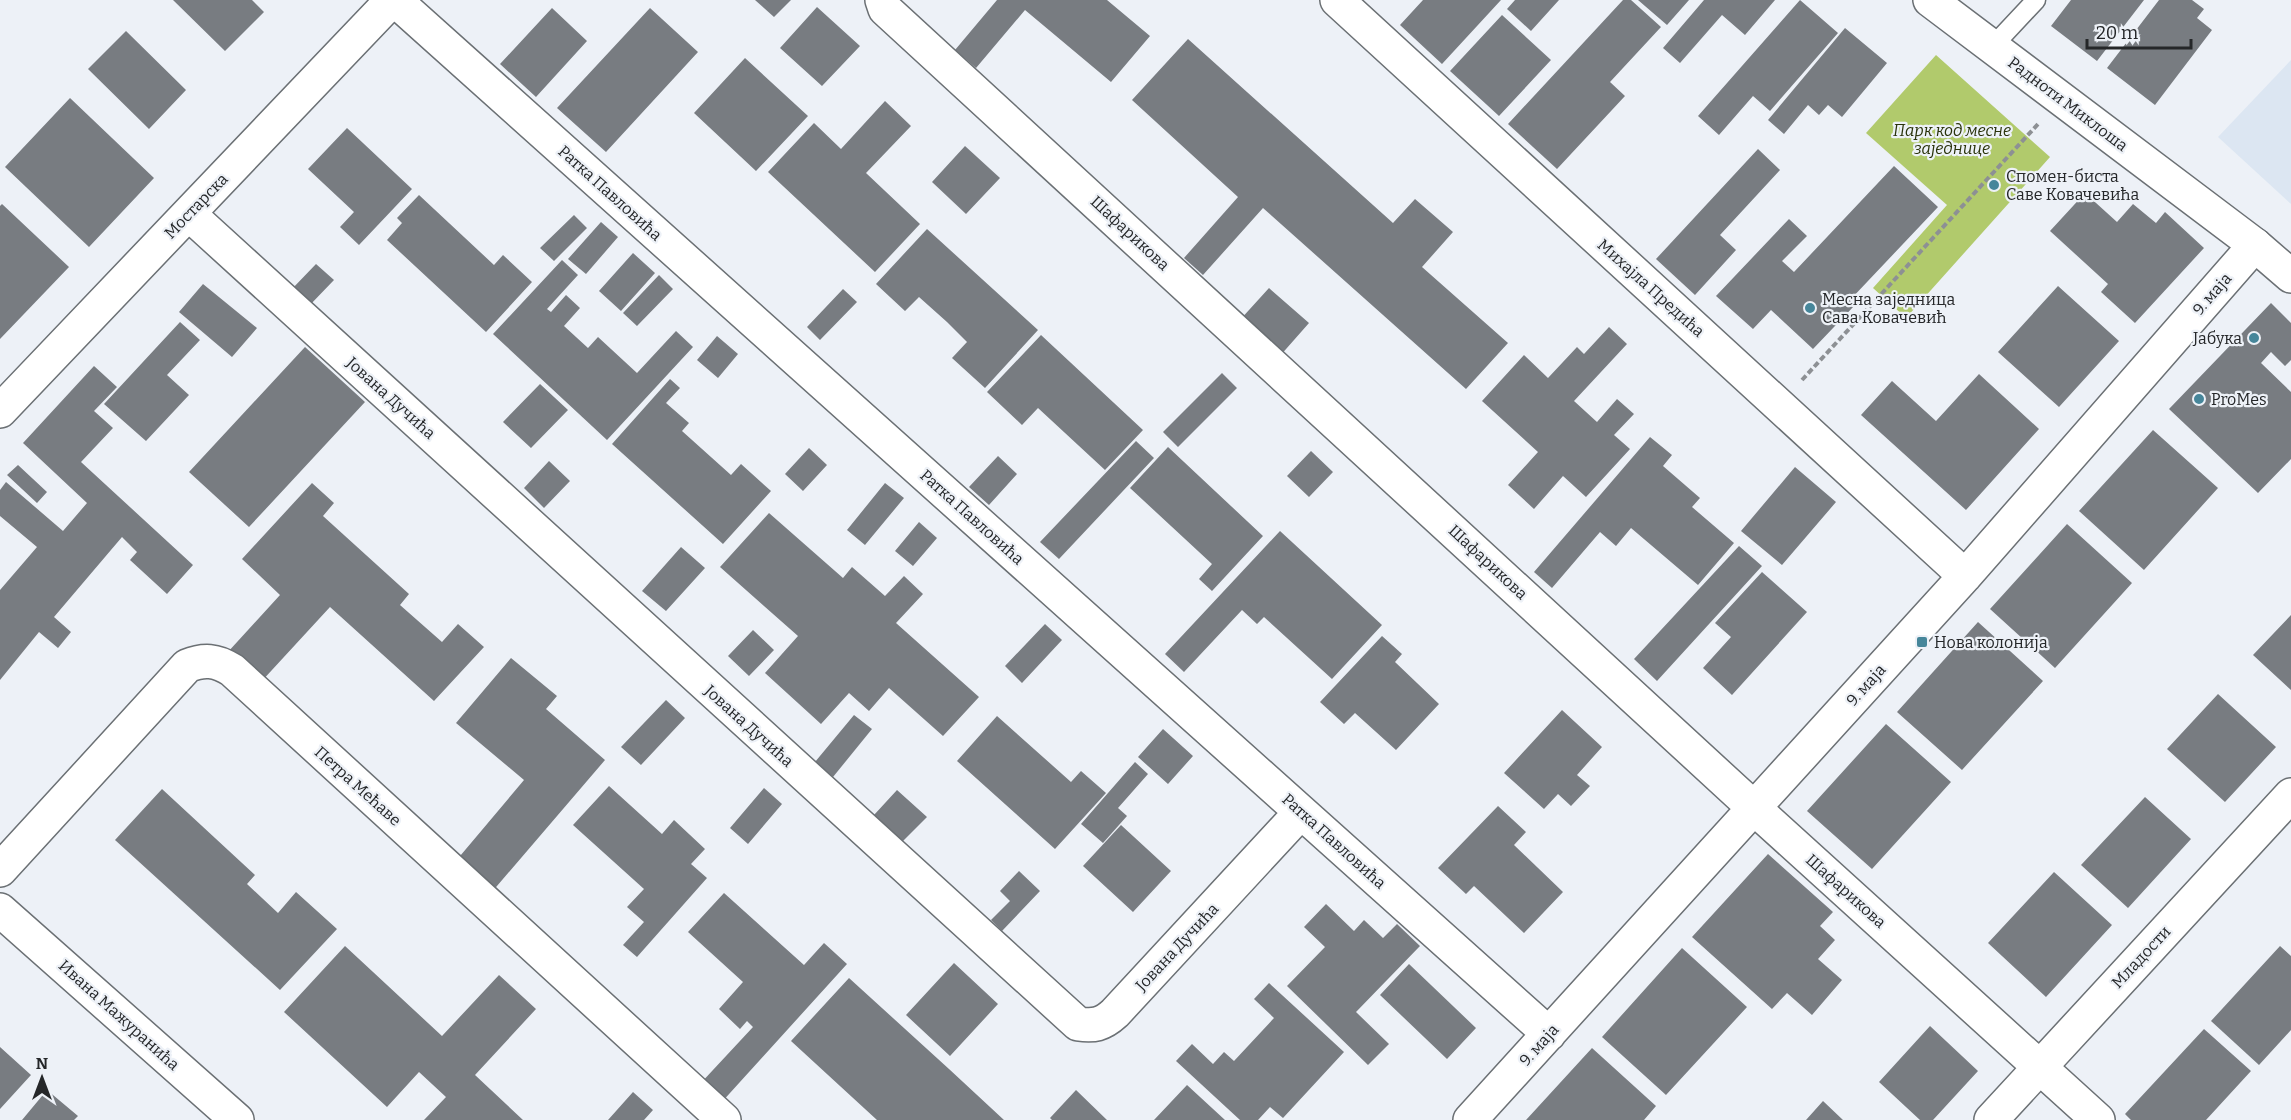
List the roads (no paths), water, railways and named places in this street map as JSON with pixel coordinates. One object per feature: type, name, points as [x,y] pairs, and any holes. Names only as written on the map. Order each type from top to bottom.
[{"type":"street","name":"Мостарска","points":[[0,411],[393,0]]},
{"type":"street","name":"Ратка Павловића","points":[[393,0],[1549,1034]]},
{"type":"street","name":"Шафарикова","points":[[882,0],[885,9],[1754,808],[2098,1120]]},
{"type":"street","name":"Михајла Предића","points":[[1337,0],[1965,576]]},
{"type":"street","name":"Радноти Миклоша","points":[[1930,0],[2255,245],[2291,276]]},
{"type":"street","name":"Јована Дучића","points":[[189,214],[1078,1024],[1094,1026],[1105,1022],[1115,1013],[1301,812]]},
{"type":"street","name":"9. маја","points":[[1470,1120],[1965,576],[2255,245]]},
{"type":"street","name":"Петра Мећаве","points":[[0,870],[187,666],[198,661],[221,664],[240,678],[724,1120]]},
{"type":"street","name":"Младости","points":[[1991,1120],[2291,795]]},
{"type":"street","name":"Ивана Мажуранића","points":[[0,910],[237,1120]]},
{"type":"lane","points":[[1992,47],[2036,0]]},
{"type":"place","name":"Спомен-биста Саве Ковачевића","points":[[1994,185]]},
{"type":"place","name":"Месна заједница Сава Ковачевић","points":[[1810,308]]},
{"type":"place","name":"Јабука","points":[[2254,338]]},
{"type":"place","name":"ProMes","points":[[2199,399]]},
{"type":"place","name":"Нова колонија","points":[[1922,642]]},
{"type":"park label","name":"Парк код месне заједнице","points":[[1952,139]]}]
